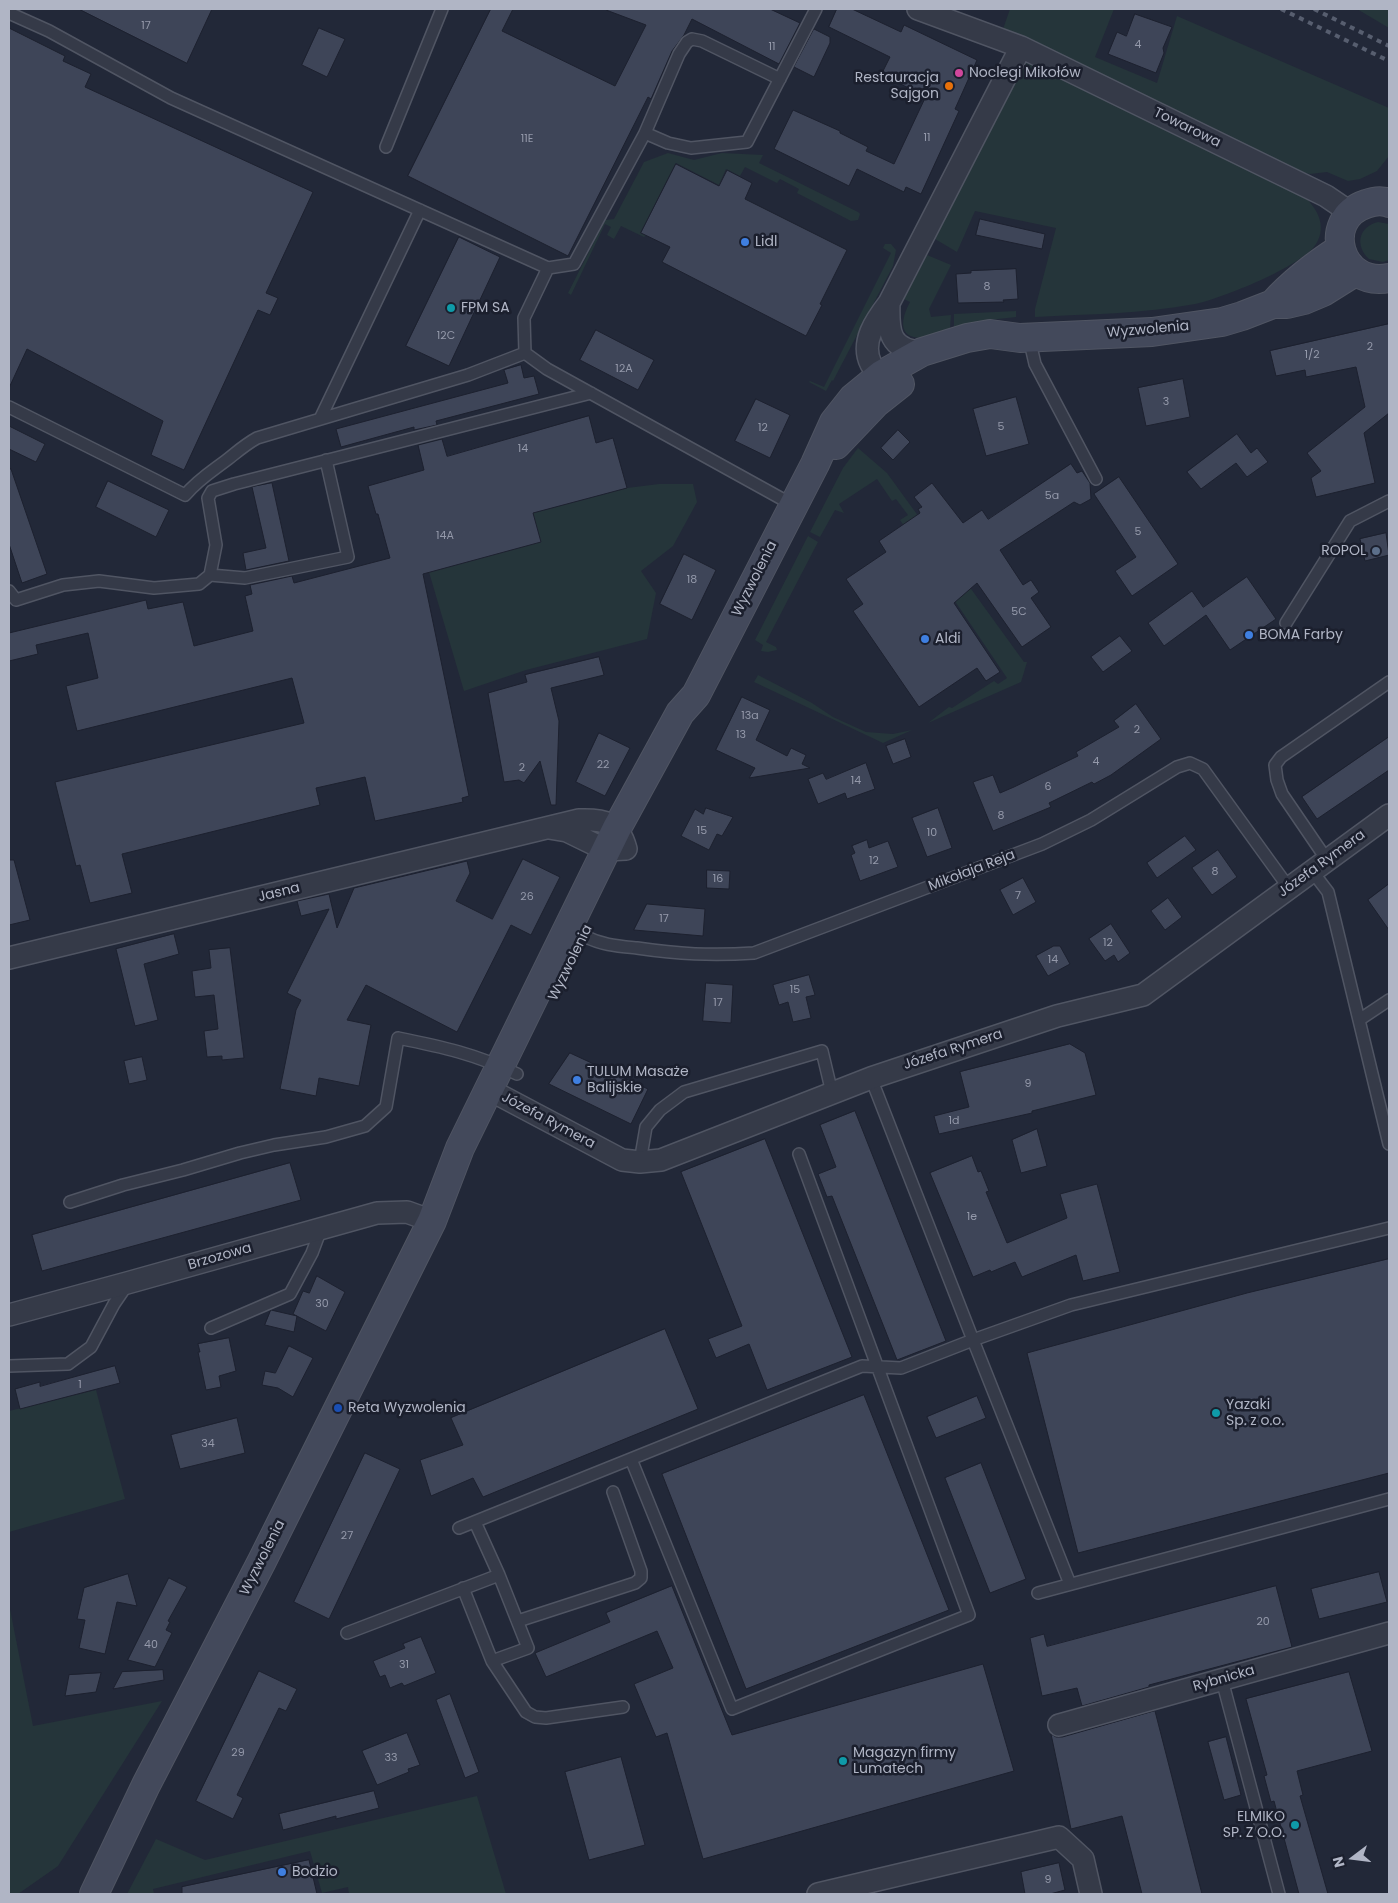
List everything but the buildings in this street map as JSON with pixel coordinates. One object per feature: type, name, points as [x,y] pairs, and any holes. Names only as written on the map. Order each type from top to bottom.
[{"type":"street","name":"Towarowa","points":[[918,9],[1021,47],[1326,196],[1351,213]]},
{"type":"street","points":[[888,381],[871,365],[867,352],[867,342],[878,318],[889,304],[1021,47]]},
{"type":"street","points":[[1388,200],[1373,201],[1361,205],[1351,213],[1343,223],[1340,249],[1346,262],[1355,272],[1367,278],[1380,280],[1389,278]]},
{"type":"street","name":"Wyzwolenia","points":[[1273,304],[1312,267],[1340,249]]},
{"type":"street","name":"Wyzwolenia","points":[[888,381],[922,352],[967,338],[990,334],[1025,338],[1152,332],[1222,322],[1273,304],[1286,304],[1304,300],[1323,292],[1355,272]]},
{"type":"street","points":[[889,304],[888,323],[896,344],[903,348],[922,352]]},
{"type":"street","name":"Wyzwolenia","points":[[94,1894],[146,1785],[269,1546],[432,1221],[449,1212],[502,1082],[616,842],[680,713],[696,695],[815,464],[834,422],[853,398],[888,381],[1025,338]]},
{"type":"street","name":"Józefa Rymera","points":[[502,1082],[622,1160],[640,1162],[660,1160],[685,1152],[871,1078],[1057,1016],[1143,995],[1389,815]]},
{"type":"street","name":"Jasna","points":[[9,958],[585,820],[604,822],[616,842]]},
{"type":"street","name":"Wyzwolenia","points":[[502,1082],[584,936],[616,842]]},
{"type":"street","name":"Brzozowa","points":[[9,1315],[378,1213],[407,1212],[432,1221]]},
{"type":"street","name":"Rybnicka","points":[[1060,1725],[1389,1633]]},
{"type":"street","points":[[818,1894],[1059,1837],[1083,1859],[1091,1894]]},
{"type":"lane","points":[[386,146],[442,9]]},
{"type":"lane","points":[[645,133],[668,143],[691,148],[747,142],[816,9]]},
{"type":"lane","points":[[9,13],[49,32],[171,98],[548,268],[574,264],[645,133],[687,42],[692,39],[702,41],[780,79]]},
{"type":"lane","points":[[320,419],[420,210]]},
{"type":"lane","points":[[525,353],[524,318],[548,268]]},
{"type":"lane","points":[[1025,338],[1035,364],[1096,478]]},
{"type":"lane","points":[[9,407],[185,495],[208,472],[257,438],[468,375],[525,353]]},
{"type":"lane","points":[[525,353],[547,369],[793,505]]},
{"type":"lane","points":[[11,598],[63,584],[99,581],[154,588],[199,584],[210,575],[216,545],[208,498],[212,491],[591,393]]},
{"type":"lane","points":[[210,575],[245,578],[348,557],[326,460]]},
{"type":"lane","points":[[1286,623],[1350,521],[1389,501]]},
{"type":"lane","points":[[1389,682],[1281,757],[1275,765],[1277,780],[1282,794],[1320,866],[1328,892],[1389,1144]]},
{"type":"lane","name":"Mikołaja Reja","points":[[584,936],[597,943],[682,954],[718,956],[754,953],[1042,844],[1091,820],[1177,767],[1190,763],[1203,769],[1289,888]]},
{"type":"lane","points":[[1359,1020],[1389,1000]]},
{"type":"lane","points":[[70,1202],[123,1185],[240,1153],[274,1145],[326,1137],[365,1126],[386,1107],[398,1038],[453,1049],[502,1082]]},
{"type":"lane","points":[[640,1162],[646,1127],[660,1110],[684,1092],[822,1051],[832,1093]]},
{"type":"lane","points":[[871,1078],[1070,1584]]},
{"type":"lane","points":[[631,1459],[732,1709],[969,1615],[798,1154]]},
{"type":"lane","points":[[211,1328],[290,1294],[312,1254],[321,1228]]},
{"type":"lane","points":[[459,1528],[862,1366],[901,1368],[1071,1305],[1389,1228]]},
{"type":"lane","points":[[9,1366],[68,1364],[91,1347],[114,1304],[128,1283]]},
{"type":"lane","points":[[518,1621],[635,1583],[641,1578],[641,1572],[613,1492]]},
{"type":"lane","points":[[1038,1593],[1389,1499]]},
{"type":"lane","points":[[475,1522],[499,1575],[528,1648],[492,1661]]},
{"type":"lane","points":[[347,1633],[499,1575]]},
{"type":"lane","points":[[464,1588],[492,1661],[526,1712],[535,1717],[546,1718],[622,1707]]},
{"type":"lane","points":[[1222,1680],[1279,1894]]},
{"type":"shaded area","points":[[1010,9],[1114,9],[1095,57],[1157,83],[1177,16],[1389,108],[1389,156],[1377,171],[1360,179],[1348,181],[1327,172],[1310,174],[1300,172],[1002,32]]},
{"type":"shaded area","points":[[1357,9],[1389,9],[1389,28]]},
{"type":"shaded area","points":[[1026,63],[1103,93],[1302,194],[1316,211],[1321,223],[1321,230],[1316,244],[1308,253],[1279,271],[1241,289],[1207,301],[1135,312],[1035,317],[1035,309],[1056,228],[975,211],[957,252],[935,239],[934,229],[958,190]]},
{"type":"shaded area","points":[[668,153],[694,160],[722,153],[763,155],[759,163],[858,212],[860,214],[858,220],[851,221],[797,193],[799,189],[780,179],[777,183],[745,167],[740,176],[726,169],[719,185],[676,163],[641,232],[646,235],[644,237],[621,226],[614,239],[607,235],[611,227],[605,224],[571,295],[568,293],[605,220],[614,219],[644,162]]},
{"type":"shaded area","points":[[1378,222],[1389,224],[1389,260],[1383,262],[1369,259],[1360,243],[1366,228]]},
{"type":"shaded area","points":[[885,244],[891,244],[896,250],[893,266],[826,391],[809,382],[824,387],[891,253],[883,248]]},
{"type":"shaded area","points":[[927,255],[951,265],[929,309],[931,317],[951,315],[950,329],[922,338],[914,337],[905,331],[903,320],[910,302],[904,299]]},
{"type":"shaded area","points":[[1016,311],[1016,317],[981,321],[954,328],[954,314]]},
{"type":"shaded area","points":[[858,448],[887,473],[1024,662],[1027,662],[1021,682],[928,723],[949,707],[952,708],[994,681],[998,684],[1007,678],[900,520],[908,515],[896,499],[892,501],[877,479],[839,504],[844,513],[835,510],[820,537],[810,532],[843,468]]},
{"type":"shaded area","points":[[659,484],[693,484],[697,502],[673,546],[641,571],[656,593],[647,639],[526,670],[464,691],[429,572],[540,542],[533,513],[627,488]]},
{"type":"shaded area","points":[[808,536],[818,542],[766,642],[776,647],[777,650],[761,651],[763,645],[755,640]]},
{"type":"shaded area","points":[[758,675],[812,703],[833,717],[866,732],[893,734],[912,730],[883,743],[754,682]]},
{"type":"shaded area","points":[[96,1390],[125,1499],[9,1532],[9,1411]]},
{"type":"shaded area","points":[[9,1604],[33,1726],[162,1701],[58,1866],[18,1894],[9,1894]]},
{"type":"shaded area","points":[[477,1796],[506,1894],[349,1894],[348,1887],[322,1893],[310,1851],[153,1889],[154,1894],[127,1894],[156,1839],[205,1860]]},
{"type":"railway","points":[[1281,9],[1389,61]]},
{"type":"railway","points":[[1314,9],[1389,46]]},
{"type":"place","name":"Noclegi Mikołów","points":[[959,73]]},
{"type":"place","name":"Restauracja Sajgon","points":[[949,86]]},
{"type":"place","name":"Lidl","points":[[745,242]]},
{"type":"place","name":"FPM SA","points":[[451,308]]},
{"type":"place","name":"ROPOL","points":[[1376,551]]},
{"type":"place","name":"BOMA Farby","points":[[1249,635]]},
{"type":"place","name":"Aldi","points":[[925,639]]},
{"type":"place","name":"TULUM Masaże Balijskie","points":[[577,1080]]},
{"type":"place","name":"Reta Wyzwolenia","points":[[338,1408]]},
{"type":"place","name":"Yazaki Sp. z o.o.","points":[[1216,1413]]},
{"type":"place","name":"Magazyn firmy Lumatech","points":[[843,1761]]},
{"type":"place","name":"ELMIKO SP. Z O.O.","points":[[1295,1825]]},
{"type":"place","name":"Bodzio","points":[[282,1872]]}]
